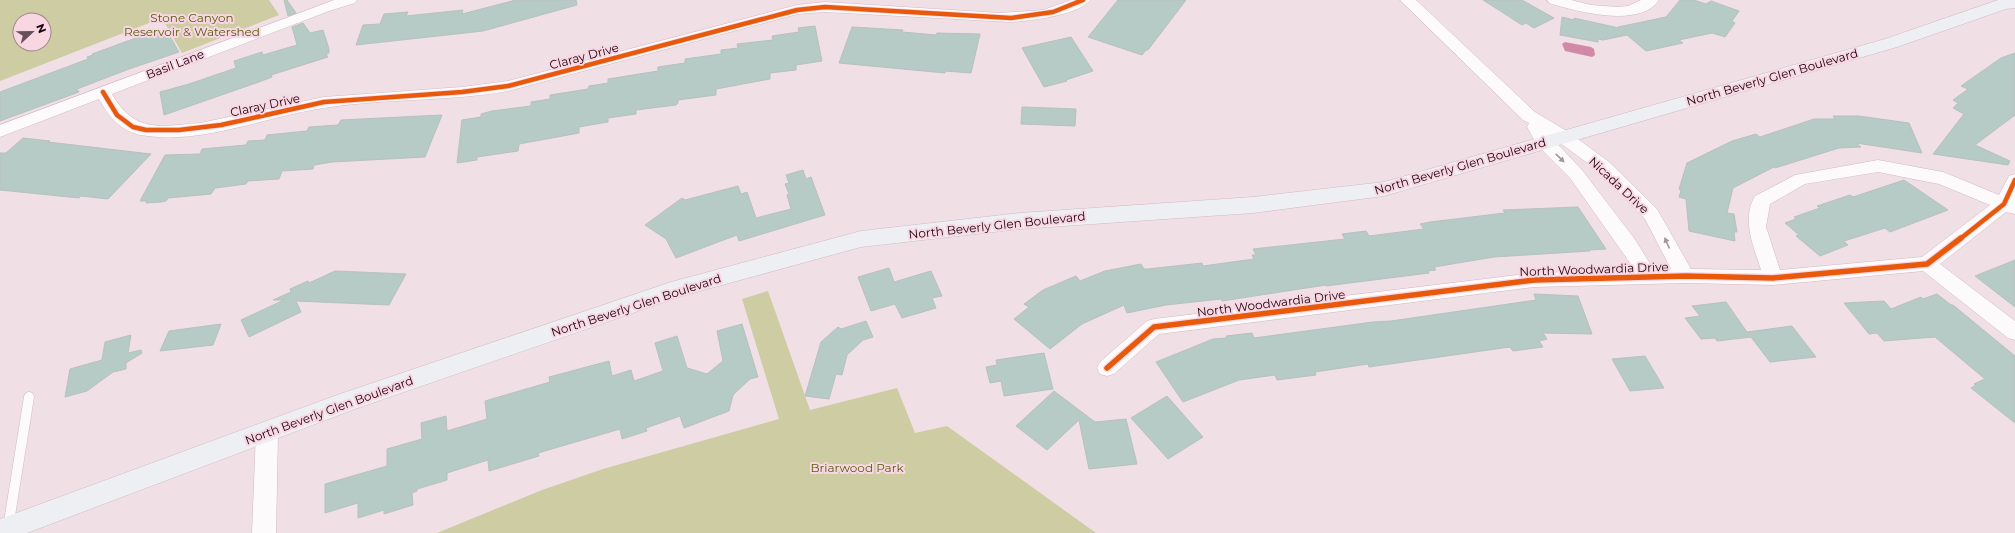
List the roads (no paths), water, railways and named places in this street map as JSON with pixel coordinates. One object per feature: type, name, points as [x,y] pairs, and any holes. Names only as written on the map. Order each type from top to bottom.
[{"type":"main road","name":"North Beverly Glen Boulevard","points":[[4,530],[267,433],[346,402],[679,288],[861,239],[1020,221],[1253,205],[1384,189],[1891,43],[2006,2]]},
{"type":"street","name":"Basil Lane","points":[[0,131],[324,8],[350,0]]},
{"type":"street","name":"Claray Drive","points":[[103,92],[118,118],[139,129],[172,131],[205,128],[322,103],[364,97],[479,92],[508,86],[797,10],[824,7],[1000,18],[1029,18],[1066,9],[1083,0]]},
{"type":"street","name":"Nicada Drive","points":[[1407,0],[1529,116],[1564,137],[1603,166],[1651,214],[1663,234],[1674,258],[1686,276]]},
{"type":"street","points":[[1554,0],[1588,10],[1617,11],[1639,8],[1652,0]]},
{"type":"street","name":"Nicada Drive","points":[[1529,116],[1544,142],[1576,174],[1627,243],[1649,277]]},
{"type":"street","points":[[1773,278],[1757,227],[1761,201],[1801,180],[1878,166],[1943,178],[2009,206]]},
{"type":"street","points":[[2015,180],[2009,206],[1927,264],[2015,332]]},
{"type":"street","name":"North Woodwardia Drive","points":[[1107,368],[1154,327],[1534,280],[1686,276],[1773,278],[1927,264]]},
{"type":"street","points":[[264,533],[267,433]]},
{"type":"lane","points":[[4,530],[29,397]]},
{"type":"park label","name":"Stone Canyon Reservoir & Watershed","points":[[192,24]]},
{"type":"park label","name":"Briarwood Park","points":[[857,467]]}]
